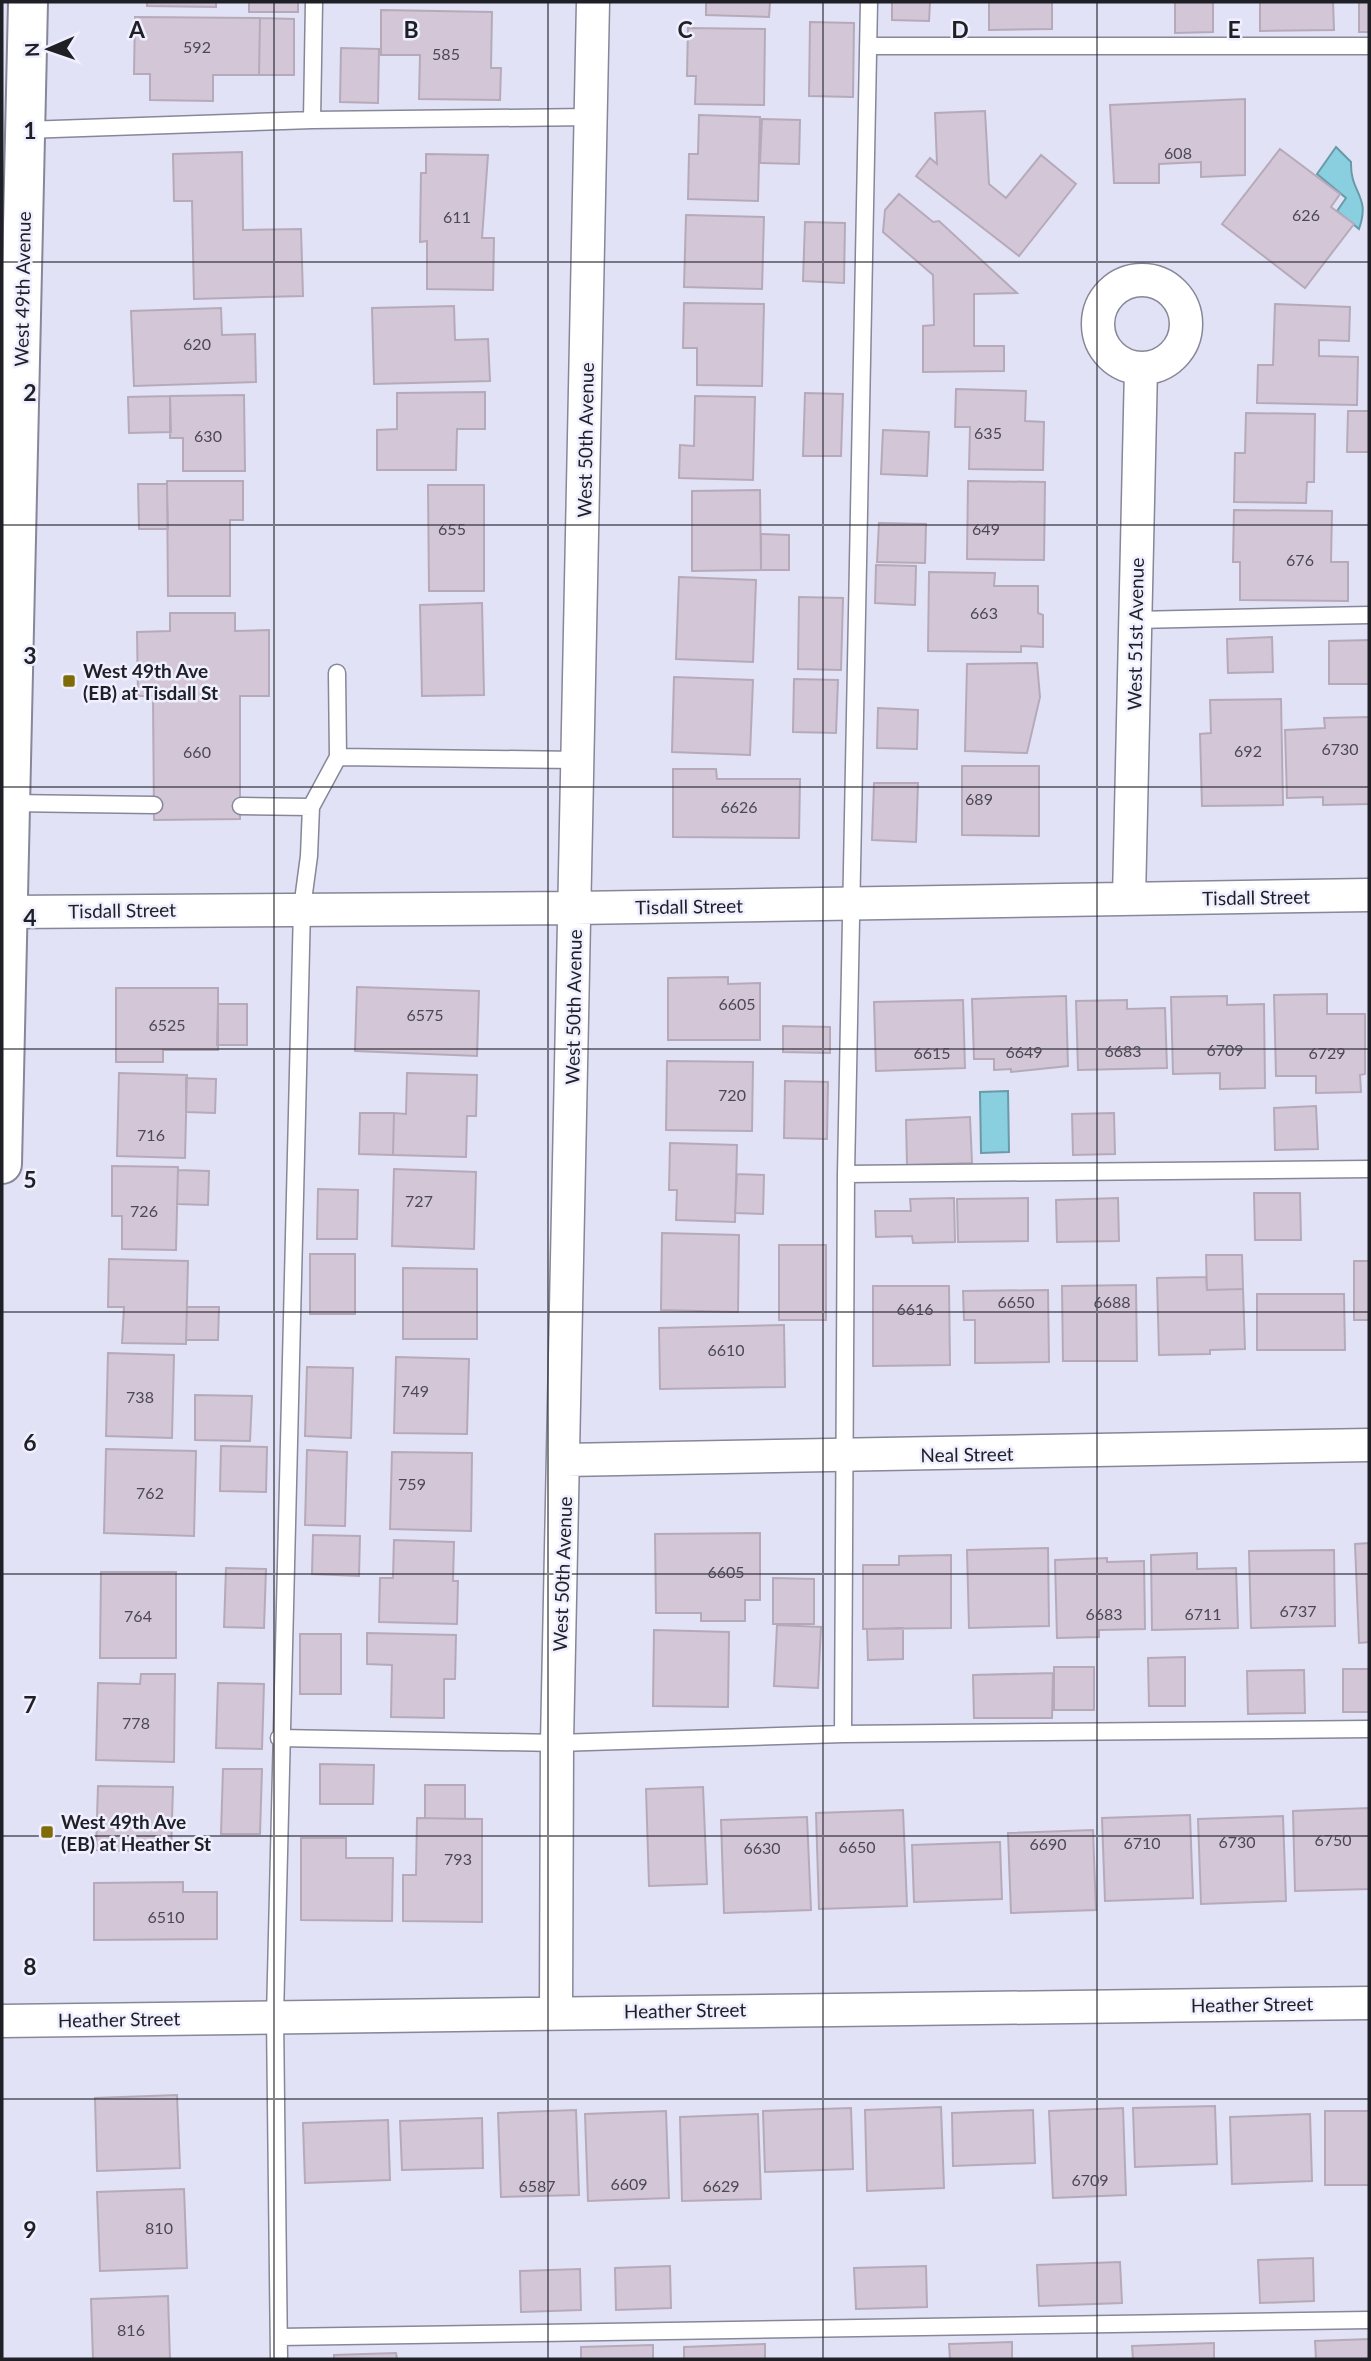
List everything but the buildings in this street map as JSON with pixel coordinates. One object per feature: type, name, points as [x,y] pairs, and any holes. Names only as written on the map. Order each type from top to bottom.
[{"type":"street","name":"West 49th Avenue","points":[[2,1164],[28,2]]},
{"type":"street","name":"West 50th Avenue","points":[[556,2012],[557,1743],[565,1460],[593,2]]},
{"type":"street","name":"West 51st Avenue","points":[[1129,899],[1140,368]]},
{"type":"street","name":"Tisdall Street","points":[[8,912],[575,908],[1369,895]]},
{"type":"street","name":"Neal Street","points":[[565,1460],[842,1457],[1369,1445]]},
{"type":"street","name":"Heather Street","points":[[2,2021],[1369,2003]]},
{"type":"lane","points":[[312,120],[314,2]]},
{"type":"lane","points":[[844,1734],[842,1457],[846,1174],[869,2]]},
{"type":"lane","points":[[868,46],[1369,46]]},
{"type":"lane","points":[[25,130],[312,120],[591,117]]},
{"type":"lane","points":[[1135,620],[1369,615]]},
{"type":"lane","points":[[279,2359],[275,2017],[279,1738],[303,908],[311,807],[338,757],[337,673]]},
{"type":"lane","points":[[338,757],[578,760]]},
{"type":"lane","points":[[10,803],[154,805]]},
{"type":"lane","points":[[241,806],[311,807]]},
{"type":"lane","points":[[846,1174],[1369,1170]]},
{"type":"lane","points":[[279,1738],[557,1743],[844,1734],[1369,1729]]},
{"type":"lane","points":[[279,2337],[1369,2320]]},
{"type":"water","points":[[1336,147],[1351,162],[1363,209],[1359,229],[1337,211],[1346,198],[1317,174]]},
{"type":"water","points":[[1008,1091],[1009,1152],[981,1153],[980,1092]]},
{"type":"place","name":"West 49th Ave (EB) at Tisdall St","points":[[69,681]]},
{"type":"place","name":"West 49th Ave (EB) at Heather St","points":[[47,1832]]}]
